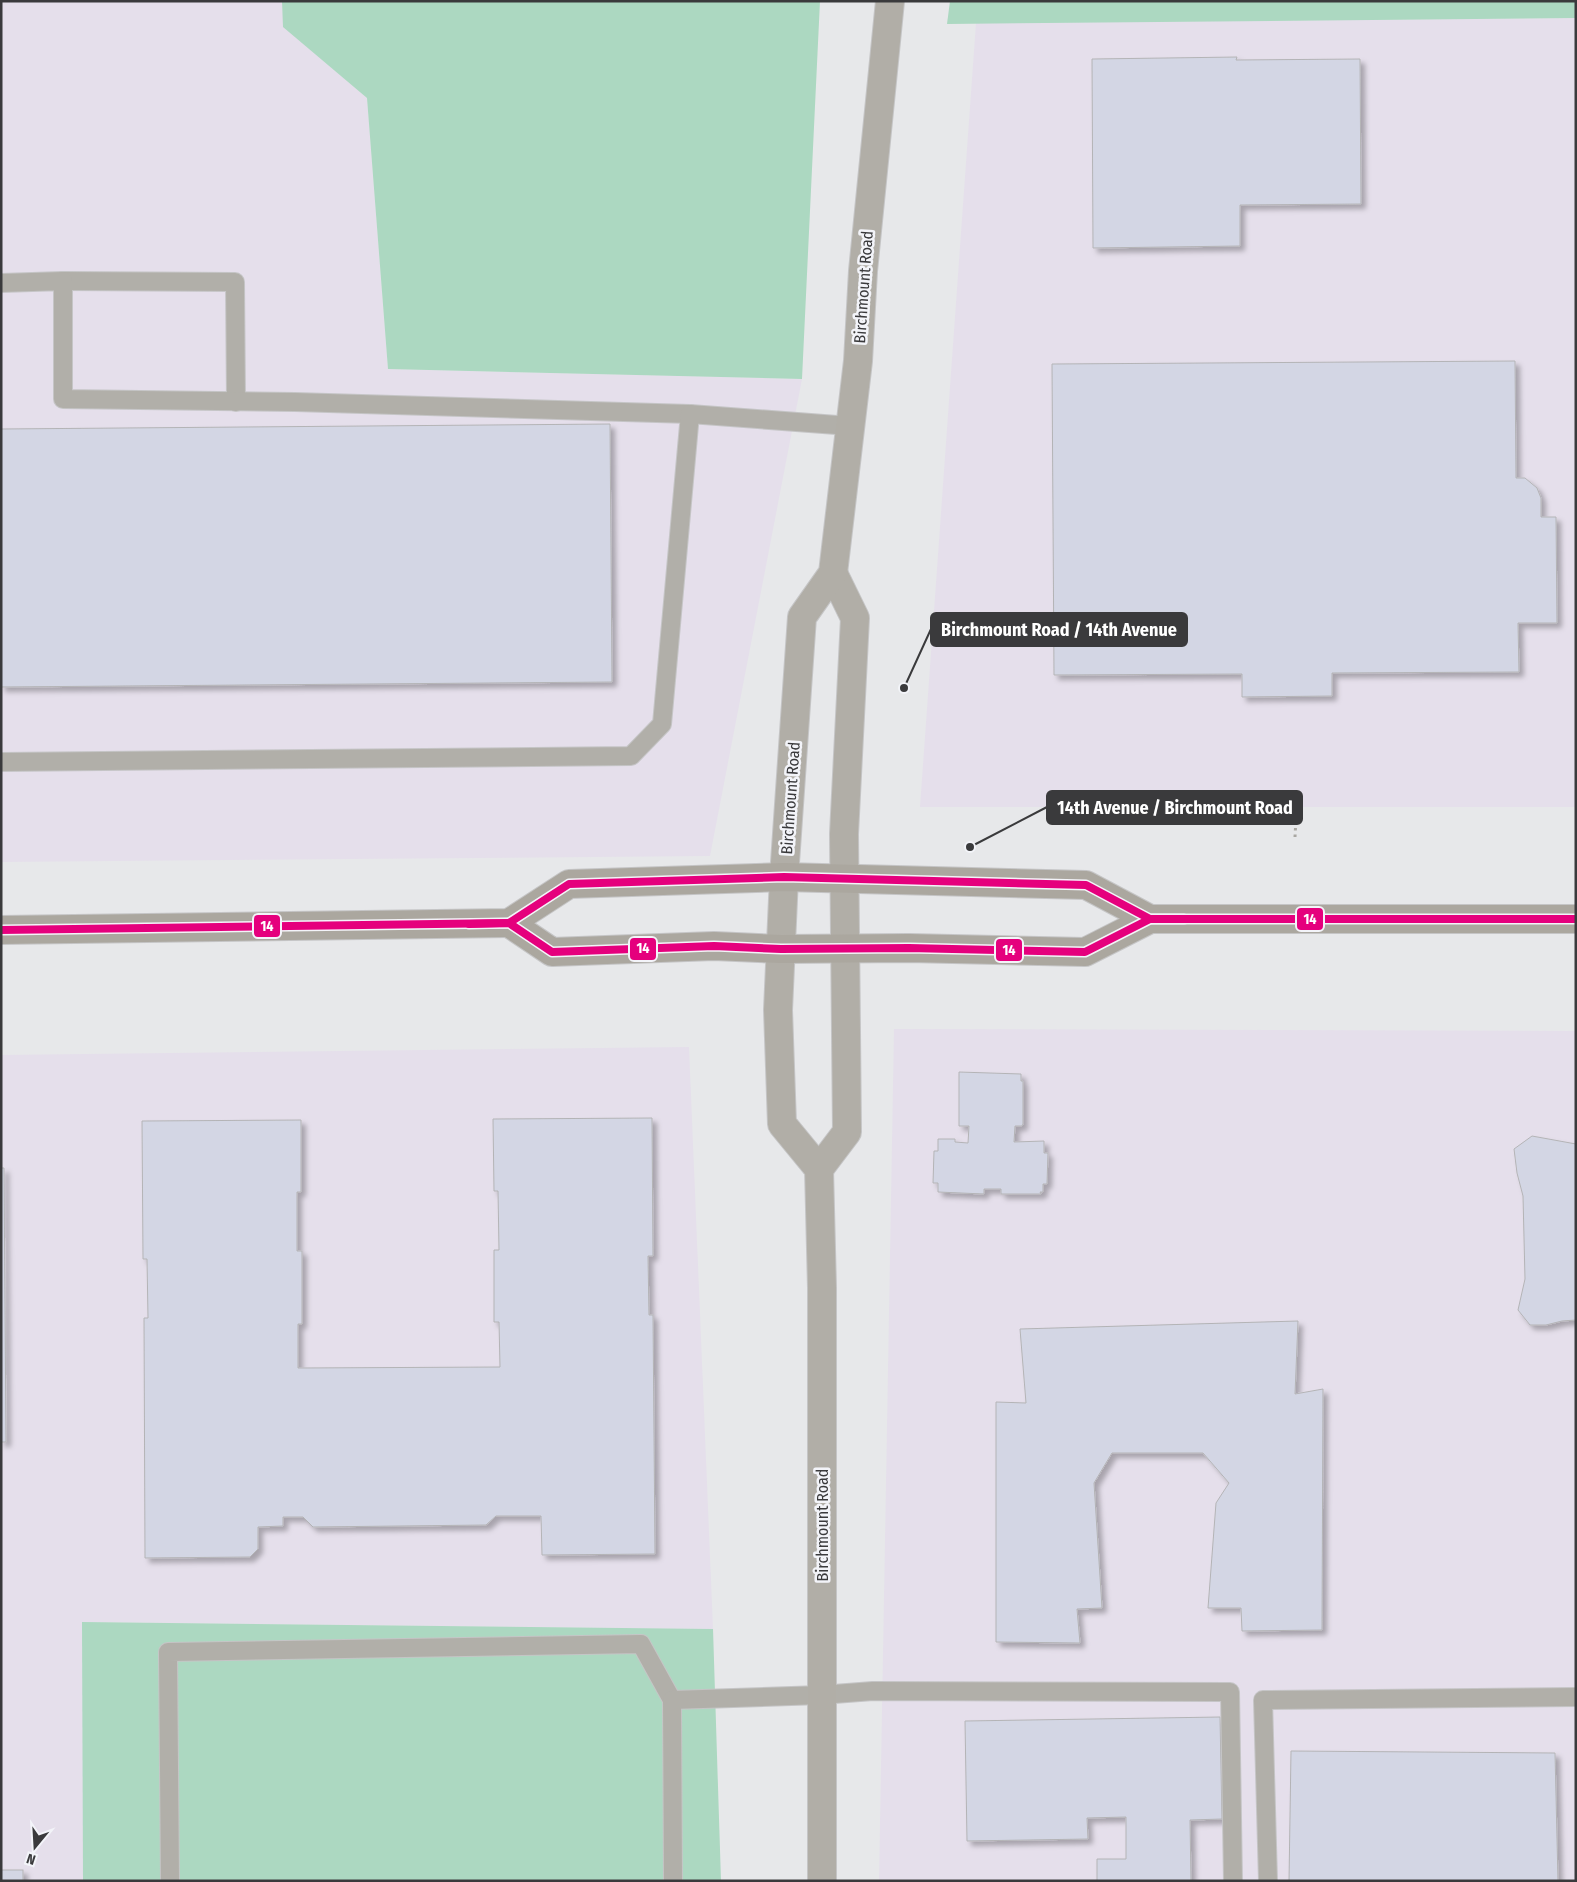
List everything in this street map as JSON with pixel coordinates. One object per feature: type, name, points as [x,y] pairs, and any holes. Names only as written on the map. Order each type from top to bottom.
[{"type":"main road","name":"Birchmount Road","points":[[822,1881],[822,1288],[819,1169],[782,1124],[778,1010],[784,877],[802,617],[833,573],[858,361],[863,271],[890,1]]},
{"type":"main road","points":[[819,1169],[847,1132],[844,834],[855,618],[833,573]]},
{"type":"main road","points":[[1,930],[509,923],[569,884],[784,877],[1086,886],[1150,919]]},
{"type":"main road","points":[[509,923],[552,952],[714,946],[781,949],[845,948],[1085,952],[1150,919],[1576,918]]},
{"type":"lane","points":[[63,281],[64,399],[315,403],[690,414],[850,426]]},
{"type":"lane","points":[[1,282],[235,282],[236,402]]},
{"type":"lane","points":[[1,762],[632,756],[662,724],[690,414]]},
{"type":"lane","points":[[170,1881],[168,1652],[641,1644],[672,1700],[672,1881]]},
{"type":"lane","points":[[672,1700],[821,1696],[873,1691],[1230,1692],[1233,1881]]},
{"type":"lane","points":[[1268,1881],[1263,1700],[1576,1696]]},
{"type":"path","points":[[1295,838],[1297,799]]},
{"type":"shaded area","points":[[1,1],[282,1],[284,27],[367,98],[388,369],[802,379],[710,856],[1,862]]},
{"type":"shaded area","points":[[1576,18],[1576,807],[920,807],[976,23]]},
{"type":"shaded area","points":[[894,1029],[1576,1031],[1576,1881],[879,1881]]},
{"type":"shaded area","points":[[689,1047],[713,1629],[83,1622],[83,1881],[1,1881],[1,1055]]},
{"type":"green space","points":[[282,1],[820,1],[802,379],[388,369],[367,98],[283,27]]},
{"type":"green space","points":[[950,1],[1576,1],[1576,18],[947,24]]},
{"type":"green space","points":[[82,1622],[713,1629],[721,1881],[83,1881]]},
{"type":"building","points":[[1237,57],[1236,60],[1360,59],[1361,204],[1240,205],[1240,246],[1093,248],[1092,59]]},
{"type":"building","points":[[1515,361],[1516,478],[1525,478],[1537,488],[1541,498],[1541,517],[1556,517],[1557,623],[1518,623],[1519,672],[1332,673],[1332,696],[1242,697],[1242,674],[1054,675],[1052,364]]},
{"type":"building","points":[[610,424],[612,682],[1,687],[1,429]]},
{"type":"building","points":[[959,1072],[1021,1074],[1021,1081],[1023,1081],[1023,1124],[1022,1126],[1015,1126],[1014,1142],[1044,1141],[1044,1153],[1048,1153],[1047,1184],[1043,1184],[1043,1192],[1040,1192],[1041,1194],[1001,1194],[1001,1189],[984,1189],[984,1194],[938,1192],[938,1183],[933,1183],[934,1151],[938,1151],[938,1139],[955,1139],[955,1142],[968,1143],[969,1126],[959,1126]]},
{"type":"building","points":[[652,1118],[653,1256],[648,1256],[649,1315],[653,1315],[655,1554],[542,1555],[541,1516],[496,1516],[486,1525],[313,1527],[303,1517],[283,1517],[283,1526],[258,1527],[258,1549],[250,1557],[145,1558],[144,1318],[148,1318],[147,1259],[143,1259],[142,1121],[301,1120],[301,1192],[297,1192],[297,1251],[302,1251],[302,1324],[298,1324],[298,1368],[500,1367],[499,1322],[494,1322],[494,1250],[499,1250],[498,1191],[494,1191],[493,1119]]},
{"type":"building","points":[[1532,1136],[1576,1144],[1576,1320],[1546,1325],[1530,1325],[1518,1310],[1525,1279],[1523,1196],[1517,1173],[1514,1149]]},
{"type":"building","points":[[1,1168],[4,1168],[6,1442],[1,1442]]},
{"type":"building","points":[[1298,1321],[1295,1394],[1323,1389],[1322,1630],[1242,1631],[1241,1608],[1208,1608],[1216,1503],[1229,1483],[1203,1453],[1112,1453],[1094,1483],[1102,1608],[1077,1609],[1080,1643],[996,1642],[996,1402],[1026,1403],[1020,1329]]},
{"type":"building","points":[[1220,1717],[1222,1819],[1190,1820],[1191,1881],[1097,1881],[1097,1859],[1126,1859],[1126,1817],[1087,1818],[1088,1839],[967,1841],[965,1721]]},
{"type":"building","points":[[1291,1751],[1555,1753],[1558,1881],[1289,1881]]},
{"type":"building","points":[[1,1870],[23,1870],[23,1881],[1,1881]]},
{"type":"transit line","name":"14","points":[[1,930],[509,923],[569,884],[784,877],[1086,885],[1150,919],[1576,919]]},
{"type":"transit line","name":"14","points":[[469,924],[509,923],[552,952],[714,946],[781,949],[909,948],[1085,952],[1150,919],[1184,919]]},
{"type":"place","name":"Birchmount Road / 14th Avenue","points":[[904,688]]},
{"type":"place","name":"14th Avenue / Birchmount Road","points":[[970,847]]}]
